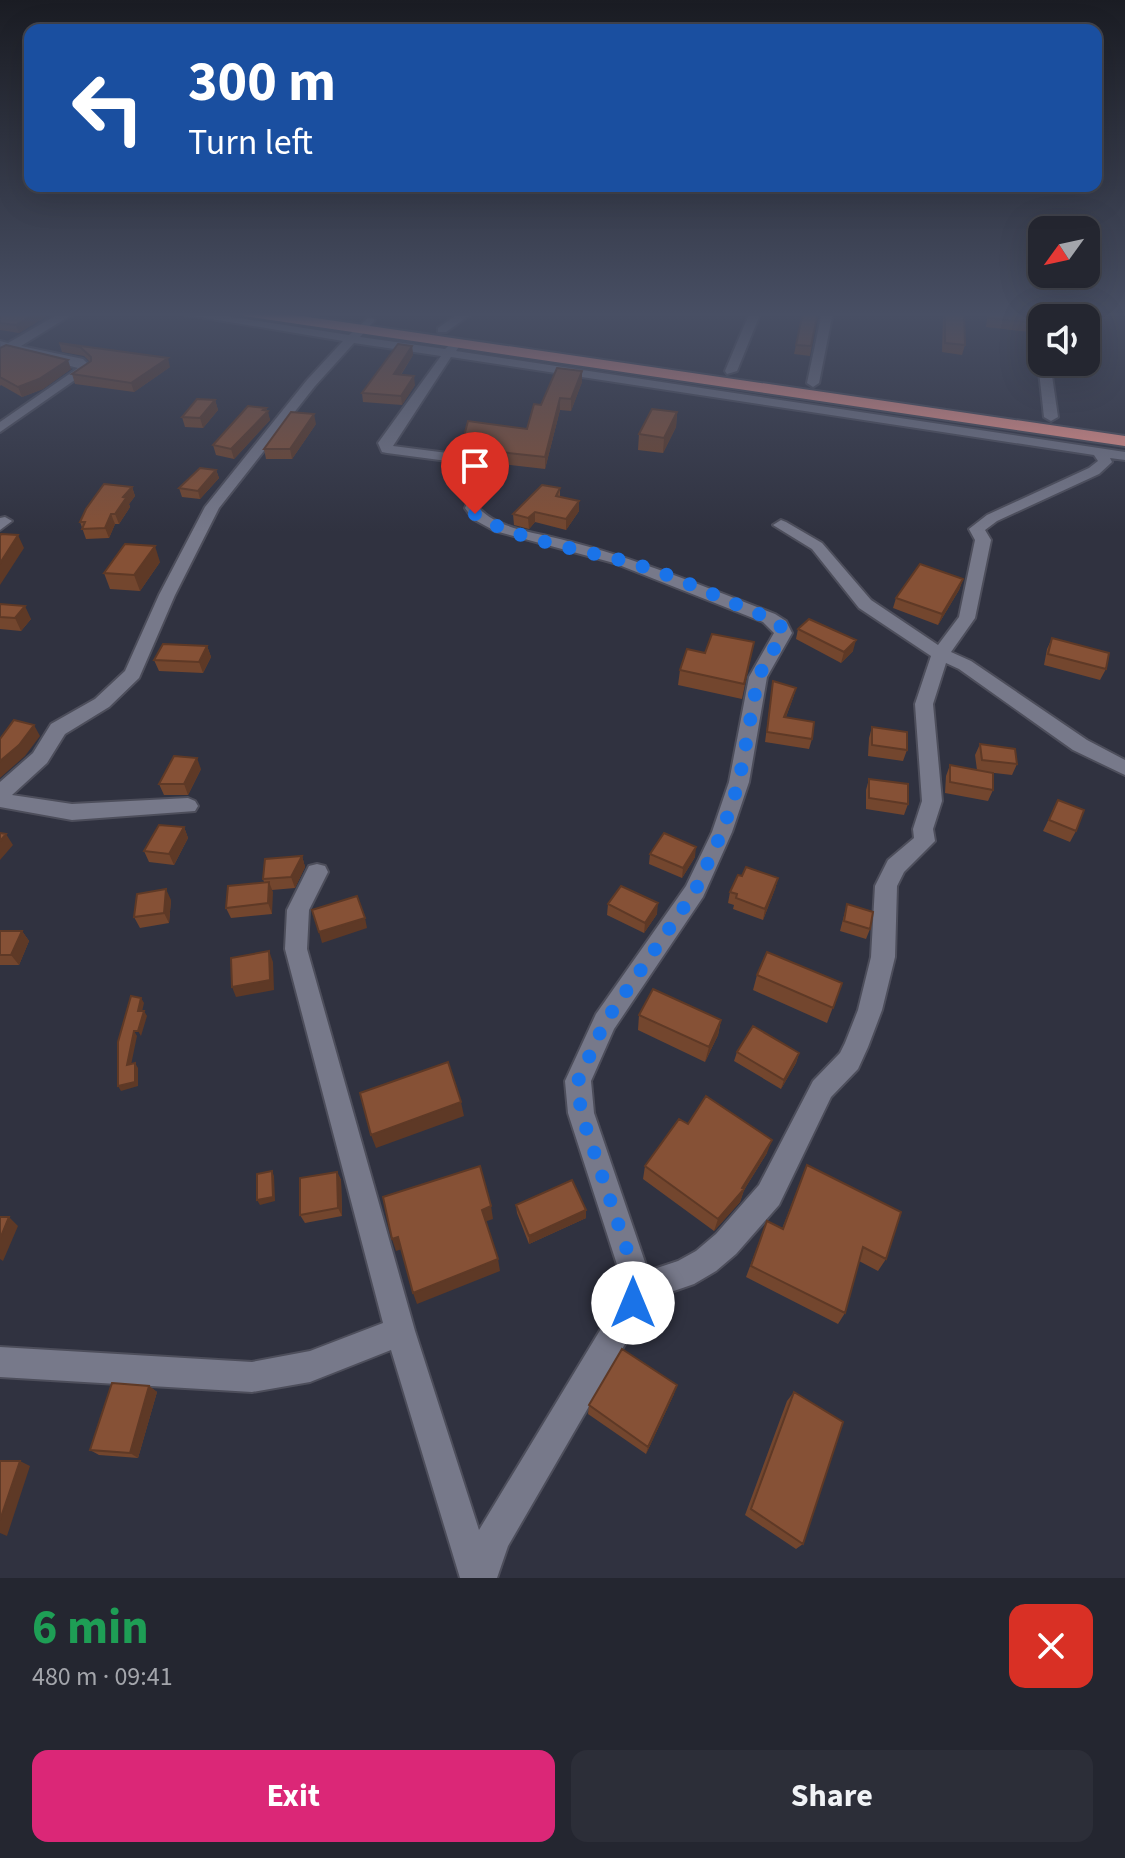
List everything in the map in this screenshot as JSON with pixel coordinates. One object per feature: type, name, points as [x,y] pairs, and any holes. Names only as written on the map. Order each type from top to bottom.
[{"type":"highway","points":[[746,386],[1125,441]]},
{"type":"highway","points":[[831,386],[1125,428]]},
{"type":"street","points":[[0,428],[61,386]]},
{"type":"street","points":[[0,794],[40,758],[58,729],[102,703],[133,674],[167,595],[212,507],[309,386]]},
{"type":"street","points":[[421,386],[385,443],[387,449],[404,454],[489,462],[493,468],[492,475],[472,508],[478,516],[515,533],[582,549],[680,579],[769,618],[780,625],[783,633],[758,677],[739,782],[722,832],[695,891],[605,1022],[578,1081],[581,1113],[632,1262],[636,1289],[626,1314],[493,1538],[478,1578]]},
{"type":"street","points":[[704,386],[1125,456]]},
{"type":"street","points":[[1047,386],[1051,417]]},
{"type":"street","points":[[636,1289],[684,1274],[726,1244],[769,1195],[822,1089],[849,1061],[870,1010],[883,957],[886,886],[896,866],[925,841],[923,829],[932,801],[924,704],[940,654],[967,618],[983,540],[977,529],[992,518],[1094,471],[1105,462],[1100,453]]},
{"type":"street","points":[[781,525],[817,546],[865,604],[940,654],[965,665],[1080,745],[1125,768]]},
{"type":"street","points":[[0,800],[72,812],[188,806]]},
{"type":"street","points":[[317,872],[298,910],[296,949],[400,1331],[478,1578]]},
{"type":"street","points":[[0,1362],[252,1377],[283,1376],[317,1366],[400,1331]]},
{"type":"building","points":[[367,386],[408,386],[401,396],[362,393]]},
{"type":"building","points":[[549,386],[576,386],[571,399],[560,398],[545,457],[500,452],[494,444],[463,440],[468,421],[527,429],[534,404],[541,405]]},
{"type":"building","points":[[197,399],[215,400],[200,418],[182,417]]},
{"type":"building","points":[[248,406],[266,408],[263,410],[268,411],[231,449],[213,445]]},
{"type":"building","points":[[652,409],[677,412],[664,438],[639,434]]},
{"type":"building","points":[[291,412],[314,414],[290,449],[264,449]]},
{"type":"building","points":[[459,456],[480,458],[478,462],[458,461]]},
{"type":"building","points":[[200,468],[216,470],[198,491],[179,488]]},
{"type":"building","points":[[104,484],[132,487],[115,514],[111,514],[105,528],[82,529],[85,522],[80,522],[86,509]]},
{"type":"building","points":[[542,485],[560,488],[556,496],[579,501],[566,519],[535,512],[528,518],[513,514]]},
{"type":"building","points":[[18,535],[0,563],[0,536]]},
{"type":"building","points":[[125,544],[155,546],[134,575],[104,573]]},
{"type":"building","points":[[920,564],[963,579],[942,614],[896,598]]},
{"type":"building","points":[[0,604],[25,606],[15,618],[0,617]]},
{"type":"building","points":[[809,619],[856,640],[844,652],[798,629]]},
{"type":"building","points":[[712,634],[754,642],[744,684],[680,670],[687,649],[705,653]]},
{"type":"building","points":[[1052,638],[1109,653],[1106,669],[1048,654]]},
{"type":"building","points":[[163,644],[207,646],[199,662],[154,660]]},
{"type":"building","points":[[773,681],[796,688],[784,717],[814,722],[812,739],[767,732]]},
{"type":"building","points":[[14,720],[34,725],[19,745],[0,761],[0,739]]},
{"type":"building","points":[[872,727],[907,732],[907,750],[872,745]]},
{"type":"building","points":[[980,744],[1015,749],[1017,764],[982,760]]},
{"type":"building","points":[[174,756],[197,758],[184,784],[159,784]]},
{"type":"building","points":[[950,765],[993,773],[993,790],[950,782]]},
{"type":"building","points":[[869,779],[908,784],[908,804],[869,798]]},
{"type":"building","points":[[1058,800],[1084,810],[1076,831],[1049,820]]},
{"type":"building","points":[[159,825],[184,827],[169,854],[144,851]]},
{"type":"building","points":[[664,833],[696,847],[683,868],[650,854]]},
{"type":"building","points":[[302,856],[291,877],[263,879],[265,859]]},
{"type":"building","points":[[746,867],[778,878],[765,909],[736,898],[737,894],[730,892],[738,875],[742,876]]},
{"type":"building","points":[[269,882],[268,903],[226,908],[228,886]]},
{"type":"building","points":[[621,886],[658,903],[645,923],[608,904]]},
{"type":"building","points":[[166,889],[164,913],[134,917],[137,894]]},
{"type":"building","points":[[357,896],[365,918],[319,932],[312,910]]},
{"type":"building","points":[[847,904],[873,912],[870,929],[844,921]]},
{"type":"building","points":[[0,931],[22,931],[11,955],[0,955]]},
{"type":"building","points":[[269,951],[270,980],[232,987],[231,958]]},
{"type":"building","points":[[767,952],[842,983],[833,1008],[757,975]]},
{"type":"building","points":[[653,989],[721,1020],[709,1047],[639,1015]]},
{"type":"building","points":[[131,996],[141,998],[138,1011],[144,1011],[138,1031],[134,1031],[127,1065],[135,1063],[135,1082],[118,1086],[118,1042]]},
{"type":"building","points":[[753,1026],[799,1053],[784,1080],[737,1052]]},
{"type":"building","points":[[448,1062],[461,1102],[371,1135],[360,1093]]},
{"type":"building","points":[[706,1096],[772,1140],[744,1189],[718,1219],[645,1166],[679,1119],[688,1124]]},
{"type":"building","points":[[807,1165],[901,1212],[886,1259],[863,1247],[845,1313],[751,1266],[767,1221],[783,1229]]},
{"type":"building","points":[[480,1166],[491,1206],[482,1210],[498,1259],[413,1293],[398,1237],[392,1239],[383,1197]]},
{"type":"building","points":[[272,1171],[273,1197],[257,1200],[257,1174]]},
{"type":"building","points":[[337,1172],[338,1208],[300,1215],[300,1178]]},
{"type":"building","points":[[572,1180],[586,1210],[529,1236],[516,1205]]},
{"type":"building","points":[[0,1217],[9,1217],[0,1239]]},
{"type":"building","points":[[622,1349],[677,1385],[648,1447],[589,1405]]},
{"type":"building","points":[[112,1383],[149,1386],[130,1453],[90,1450]]},
{"type":"building","points":[[794,1392],[843,1422],[803,1544],[751,1509]]},
{"type":"building","points":[[0,1461],[20,1461],[0,1520]]},
{"type":"route","points":[[475,514],[515,533],[582,549],[680,579],[769,618],[780,625],[783,633],[758,677],[739,782],[722,832],[695,891],[605,1022],[578,1081],[581,1113],[636,1277],[633,1303]]}]
